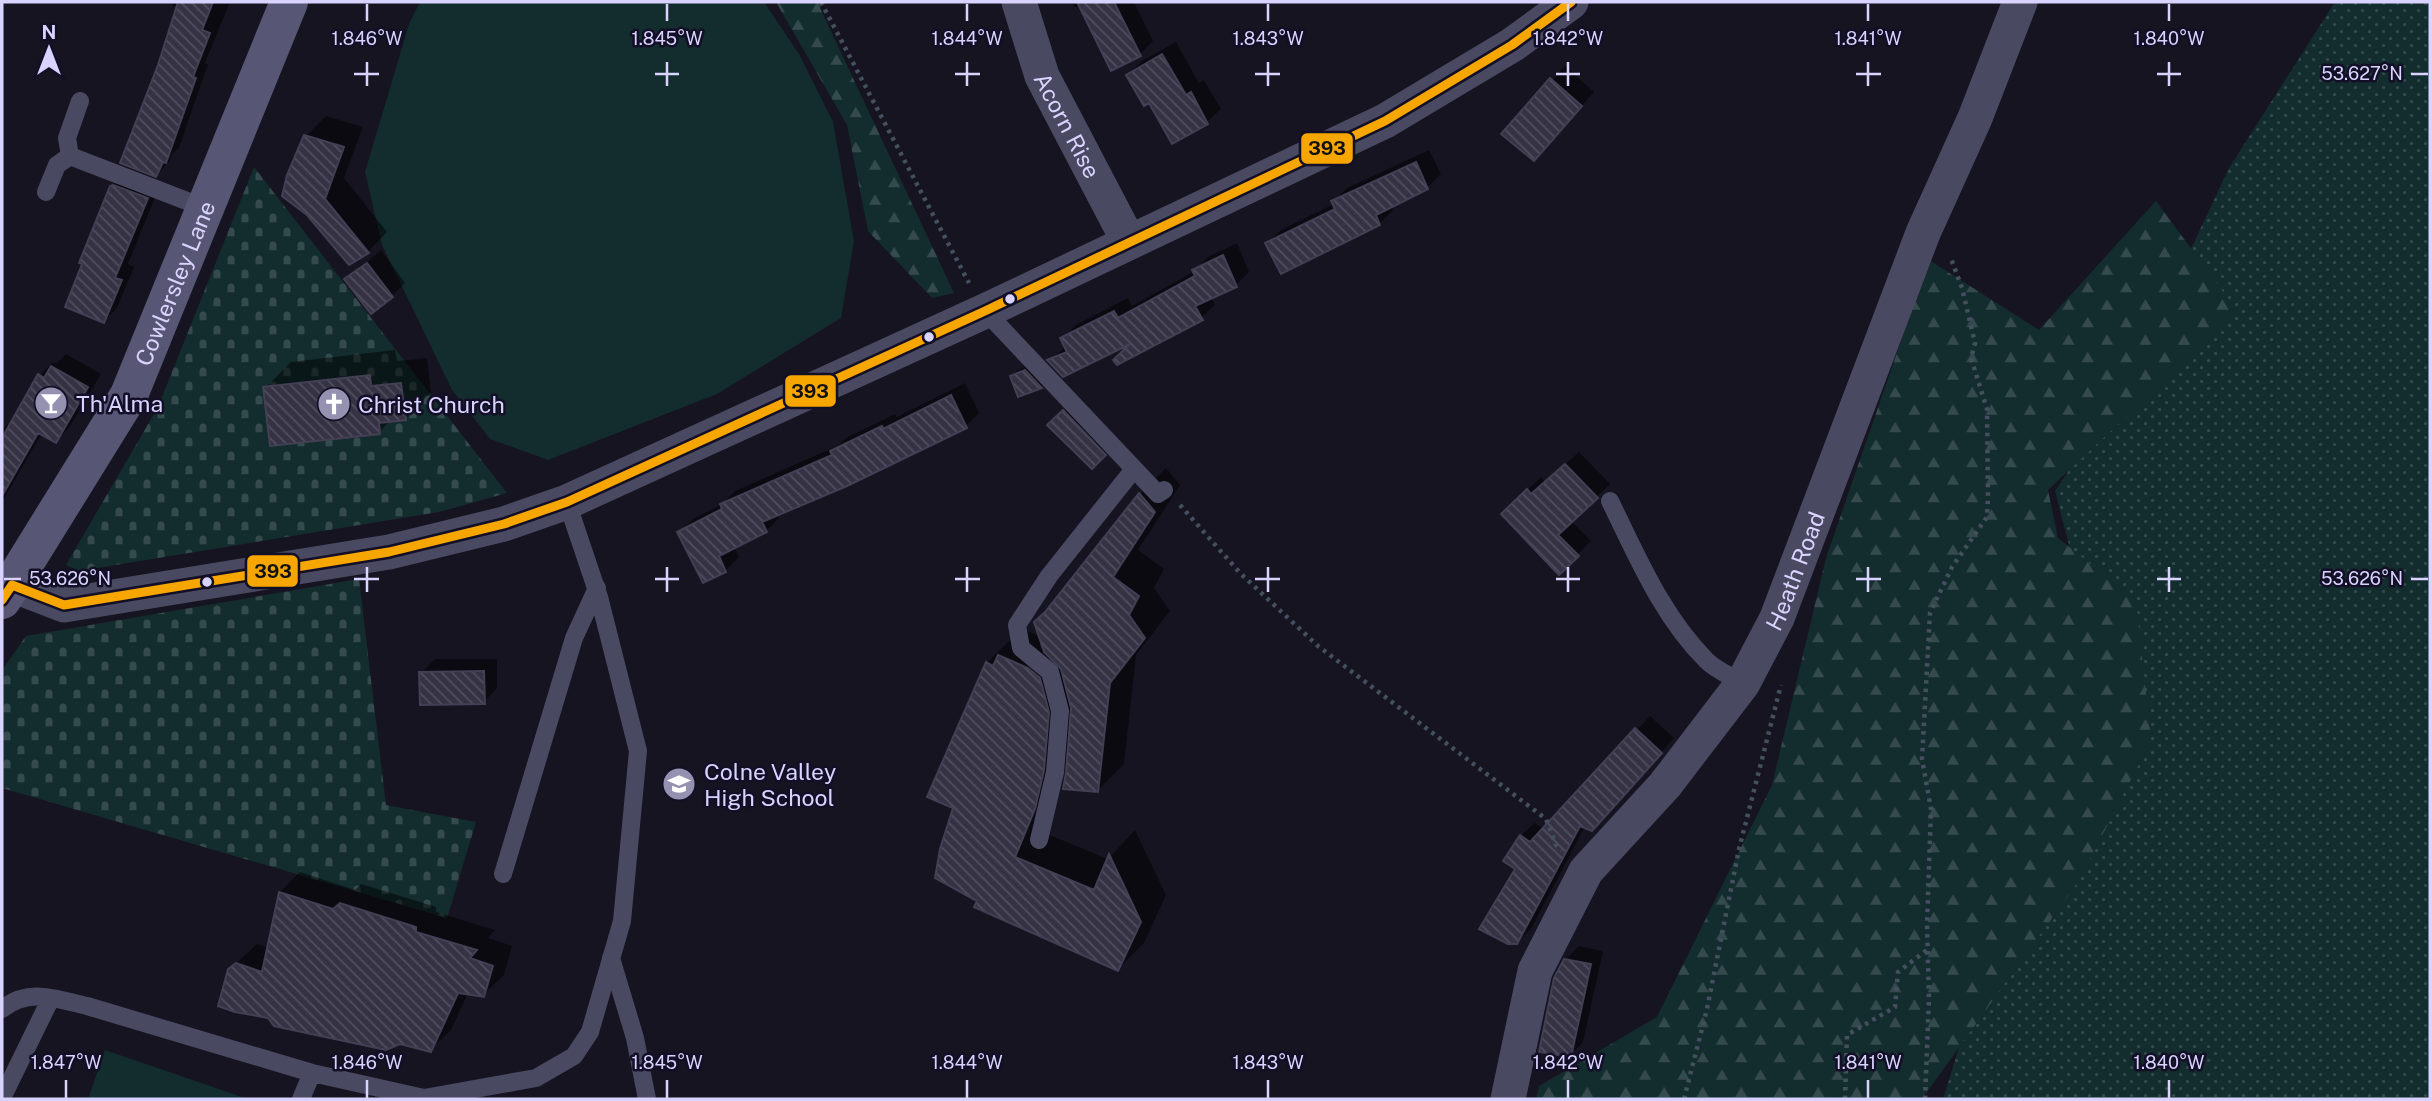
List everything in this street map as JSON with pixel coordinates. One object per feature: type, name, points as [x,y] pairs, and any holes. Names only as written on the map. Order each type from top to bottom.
[{"type":"street","name":"Cowlersley Lane","points":[[7,592],[129,395],[289,2]]},
{"type":"street","name":"Acorn Rise","points":[[1019,2],[1042,76],[1129,242]]},
{"type":"street","points":[[7,592],[64,605],[389,552],[505,524],[567,502],[985,311],[1385,121],[1512,45],[1571,2]]},
{"type":"street","name":"Heath Road","points":[[1508,1099],[1535,971],[1586,872],[1665,785],[1743,683],[1777,618],[1923,233],[1975,117],[2020,2]]},
{"type":"lane","points":[[70,156],[67,138],[80,101]]},
{"type":"lane","points":[[70,156],[205,208]]},
{"type":"lane","points":[[46,192],[57,164],[70,156]]},
{"type":"lane","points":[[985,311],[1158,494],[1164,490]]},
{"type":"lane","points":[[1039,840],[1055,772],[1060,711],[1050,672],[1021,648],[1017,625],[1049,576],[1134,469]]},
{"type":"lane","points":[[1611,501],[1653,589],[1683,631],[1707,662],[1743,683]]},
{"type":"lane","points":[[2,1009],[27,995],[51,998],[87,1006],[312,1073],[424,1098],[536,1078],[574,1056],[590,1032],[622,921],[638,751],[597,589],[567,502]]},
{"type":"lane","points":[[503,874],[574,638],[597,589]]},
{"type":"lane","points":[[611,958],[635,1038],[647,1099]]},
{"type":"lane","points":[[2,1098],[51,998]]},
{"type":"lane","points":[[301,1099],[312,1073]]},
{"type":"path","points":[[821,2],[985,311]]},
{"type":"path","points":[[1923,233],[1950,256],[1962,288],[1975,343],[1971,358],[1987,409],[1988,485],[1987,517],[1952,567],[1930,613],[1922,759],[1931,809],[1927,949],[1929,999],[1924,1099]]},
{"type":"path","points":[[1164,490],[1188,512],[1240,573],[1318,646],[1546,819],[1556,845],[1586,872]]},
{"type":"path","points":[[1684,1099],[1707,1009],[1739,849],[1783,678]]},
{"type":"path","points":[[1845,1099],[1847,1035],[1895,1007],[1898,972],[1927,949]]},
{"type":"green space","points":[[420,2],[764,2],[799,54],[833,122],[854,241],[841,318],[717,394],[548,460],[490,439],[452,390],[382,245],[365,172],[409,24]]},
{"type":"green space","points":[[776,2],[822,2],[820,8],[954,293],[932,298],[868,231],[847,125]]},
{"type":"green space","points":[[2335,2],[2430,2],[2430,1099],[1943,1099],[1960,1044],[2108,695],[2055,491],[2126,387],[2229,168]]},
{"type":"green space","points":[[254,167],[507,493],[439,512],[79,571],[66,565],[158,407]]},
{"type":"green space","points":[[2156,201],[2238,312],[2048,490],[2058,538],[2136,600],[2151,741],[2078,882],[1922,1099],[1536,1099],[1539,1086],[1657,1017],[1772,785],[1826,558],[1929,260],[2039,330]]},
{"type":"green space","points":[[359,579],[386,805],[476,822],[447,918],[2,788],[2,670],[26,636]]},
{"type":"green space","points":[[105,1050],[248,1099],[88,1099]]},
{"type":"building","points":[[178,2],[213,2],[202,30],[210,33],[166,163],[163,162],[156,177],[120,163],[158,65]]},
{"type":"building","points":[[1077,2],[1114,2],[1141,56],[1111,71]]},
{"type":"building","points":[[1162,54],[1186,95],[1191,92],[1208,124],[1172,144],[1149,103],[1144,106],[1126,75]]},
{"type":"building","points":[[1550,78],[1582,106],[1534,161],[1501,134]]},
{"type":"building","points":[[304,135],[344,147],[325,199],[369,253],[349,265],[307,215],[282,196],[287,175]]},
{"type":"building","points":[[1416,162],[1428,189],[1376,215],[1380,225],[1281,274],[1265,243],[1335,209],[1331,201]]},
{"type":"building","points":[[110,186],[148,198],[115,278],[122,280],[104,323],[65,307],[82,264],[79,263]]},
{"type":"building","points":[[1223,255],[1237,287],[1195,306],[1203,320],[1117,365],[1113,360],[1130,344],[1063,377],[1047,360],[1067,352],[1060,338],[1114,311],[1118,318],[1195,276],[1192,270]]},
{"type":"building","points":[[367,263],[393,297],[371,314],[344,279]]},
{"type":"building","name":"Th'Alma","points":[[51,366],[88,387],[56,443],[38,433],[2,496],[2,438],[38,374],[44,378]]},
{"type":"building","points":[[1025,370],[1042,388],[1018,397],[1010,376]]},
{"type":"building","name":"Christ Church","points":[[370,375],[371,386],[401,383],[406,420],[379,423],[380,434],[270,446],[263,387]]},
{"type":"building","points":[[951,395],[967,428],[847,486],[762,522],[767,532],[719,556],[726,572],[703,583],[677,532],[722,509],[720,504],[832,455],[830,451],[882,426],[883,429]]},
{"type":"building","points":[[1063,410],[1106,455],[1092,469],[1047,425]]},
{"type":"building","points":[[1565,464],[1598,498],[1558,535],[1579,556],[1559,575],[1501,514],[1527,489],[1531,494]]},
{"type":"building","points":[[1139,493],[1155,512],[1113,577],[1139,596],[1129,615],[1145,638],[1110,683],[1098,792],[1063,789],[1071,708],[1061,669],[1044,652],[1034,622],[1045,612]]},
{"type":"building","points":[[998,655],[1028,668],[1040,678],[1049,712],[1044,770],[1035,809],[1015,857],[1094,890],[1109,854],[1141,922],[1118,971],[974,907],[977,901],[935,878],[940,849],[953,808],[927,797],[986,662],[993,666]]},
{"type":"building","points":[[484,671],[485,704],[420,705],[419,672]]},
{"type":"building","points":[[1635,728],[1662,753],[1592,831],[1580,826],[1517,944],[1508,944],[1479,929],[1515,869],[1503,861],[1520,835],[1530,842]]},
{"type":"building","points":[[279,892],[333,909],[340,903],[416,927],[416,932],[477,950],[470,958],[493,966],[484,997],[458,993],[431,1052],[400,1044],[386,1050],[274,1026],[268,1018],[218,1006],[228,969],[236,963],[262,972]]},
{"type":"building","points":[[1564,959],[1591,964],[1571,1057],[1539,1052],[1554,978]]},
{"type":"transit line","name":"393","points":[[2,600],[12,585],[64,605],[389,552],[504,524],[567,502],[985,311],[1385,121],[1512,45],[1571,2]]},
{"type":"place","name":"Th'Alma","points":[[51,403]]},
{"type":"place","name":"Christ Church","points":[[334,404]]},
{"type":"place","name":"Colne Valley High School","points":[[679,784]]}]
